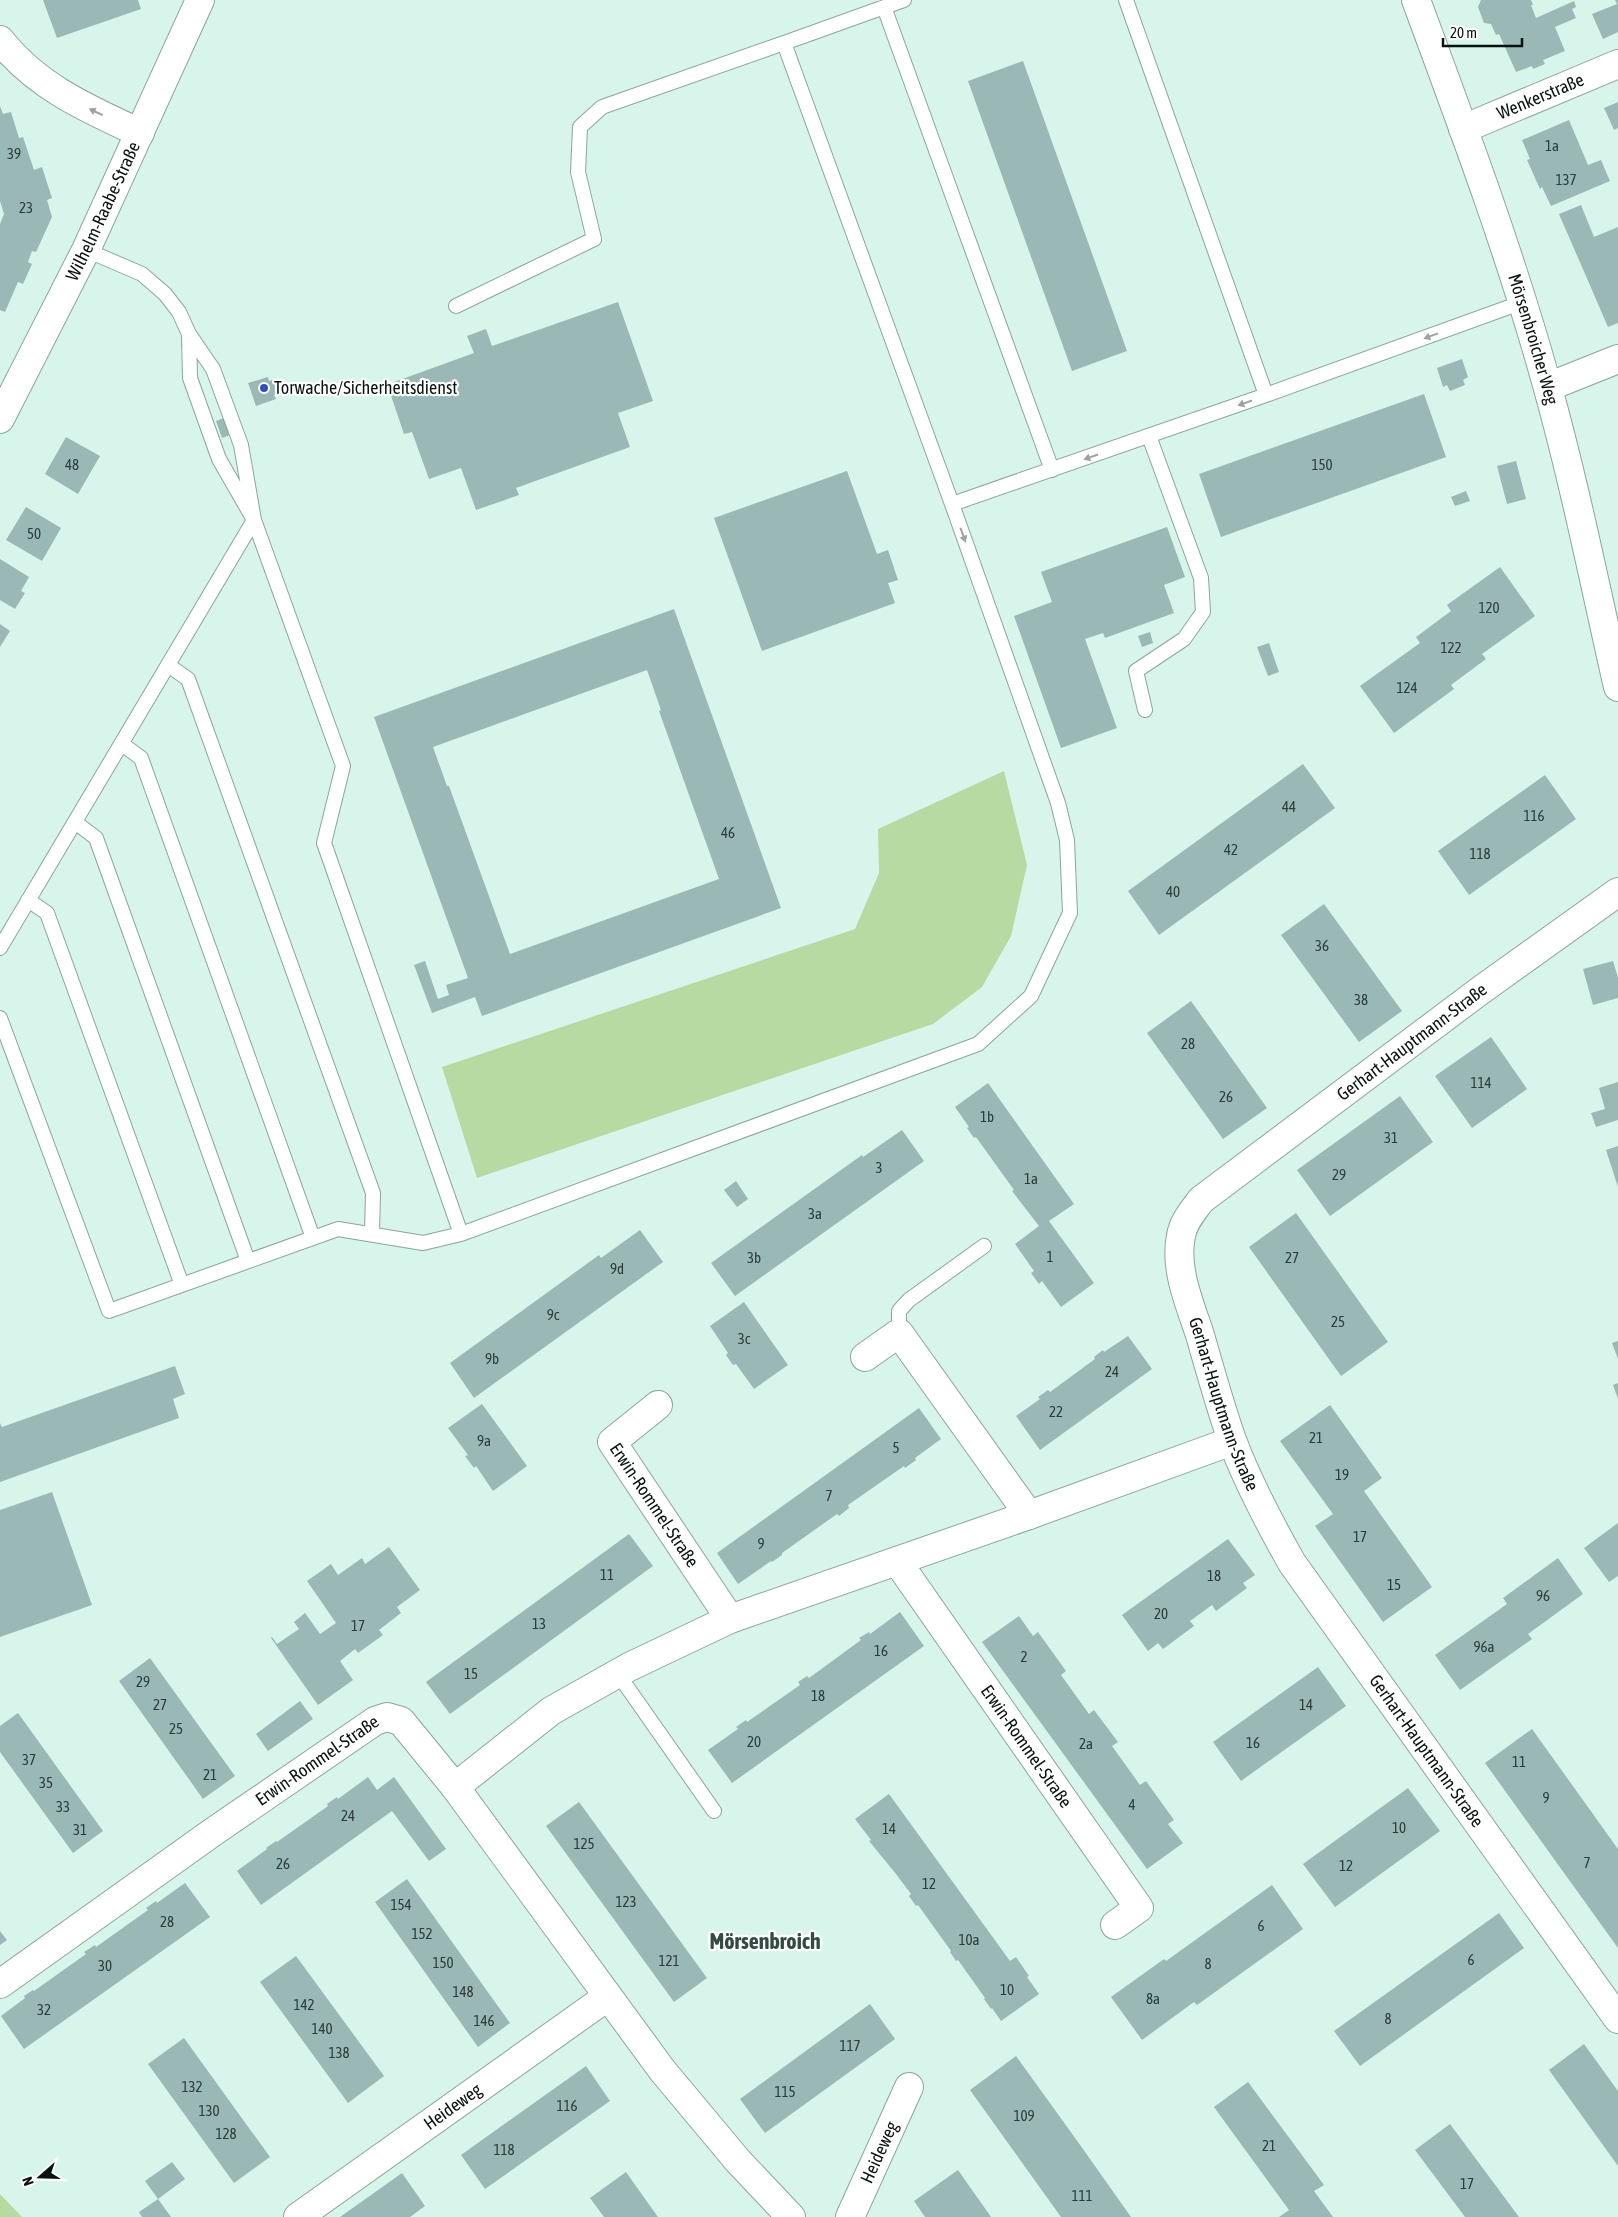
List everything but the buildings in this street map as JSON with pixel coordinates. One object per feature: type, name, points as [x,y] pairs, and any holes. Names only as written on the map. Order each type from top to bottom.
[{"type":"street","name":"Wilhelm-Raabe-Straße","points":[[0,419],[86,250],[200,0]]},
{"type":"street","name":"Mörsenbroicher Weg","points":[[1416,0],[1463,129],[1522,302],[1548,387],[1618,687]]},
{"type":"street","points":[[0,40],[13,56],[35,76],[72,101],[140,133]]},
{"type":"street","name":"Wenkerstraße","points":[[1463,129],[1618,64]]},
{"type":"street","points":[[1548,387],[1618,358]]},
{"type":"street","name":"Gerhart-Hauptmann-Straße","points":[[1618,892],[1481,990],[1201,1200],[1188,1218],[1181,1235],[1180,1261],[1188,1297],[1232,1441],[1269,1521],[1292,1563],[1618,2019]]},
{"type":"street","points":[[866,1357],[899,1332],[1029,1515]]},
{"type":"street","name":"Erwin-Rommel-Straße","points":[[658,1405],[612,1442],[730,1619]]},
{"type":"street","points":[[792,2217],[738,2161],[662,2070],[455,1787],[551,1711],[618,1674],[730,1619],[1029,1515],[1232,1441]]},
{"type":"street","name":"Erwin-Rommel-Straße","points":[[897,1560],[1139,1908],[1115,1924]]},
{"type":"street","name":"Erwin-Rommel-Straße","points":[[0,1984],[213,1832],[374,1721],[387,1718],[401,1721],[455,1787]]},
{"type":"street","name":"Heideweg","points":[[298,2217],[607,1997]]},
{"type":"street","name":"Heideweg","points":[[850,2217],[909,2087]]},
{"type":"lane","points":[[456,306],[594,239],[578,172],[580,128],[602,107],[904,0]]},
{"type":"lane","points":[[1126,0],[1266,396]]},
{"type":"lane","points":[[884,7],[1052,470]]},
{"type":"lane","points":[[0,1018],[109,1311],[338,1229],[372,1233],[423,1243],[461,1234],[978,1044],[1030,996],[1070,913],[1067,840],[1058,803],[952,504],[784,43]]},
{"type":"lane","points":[[0,948],[254,520],[241,445],[214,369],[189,334],[179,312],[165,294],[142,274],[86,250]]},
{"type":"lane","points":[[952,504],[1266,396],[1522,302]]},
{"type":"lane","points":[[189,334],[190,378],[220,459],[254,520],[343,766],[324,842],[461,1234]]},
{"type":"lane","points":[[1145,710],[1136,671],[1184,639],[1203,612],[1201,578],[1149,436]]},
{"type":"lane","points":[[168,665],[188,679],[373,1192],[372,1233]]},
{"type":"lane","points":[[122,744],[141,758],[313,1238]]},
{"type":"lane","points":[[75,822],[96,838],[248,1261]]},
{"type":"lane","points":[[28,900],[47,913],[182,1285]]},
{"type":"lane","points":[[899,1332],[899,1311],[909,1300],[984,1246]]},
{"type":"lane","points":[[618,1674],[714,1811]]},
{"type":"green space","points":[[1004,771],[1027,865],[1011,936],[982,987],[933,1024],[477,1178],[442,1067],[855,929],[879,873],[878,829]]},
{"type":"green space","points":[[0,2194],[22,2217],[0,2217]]},
{"type":"place","name":"Torwache/Sicherheitsdienst","points":[[264,388]]},
{"type":"district","name":"Mörsenbroich","points":[[765,1941]]}]
